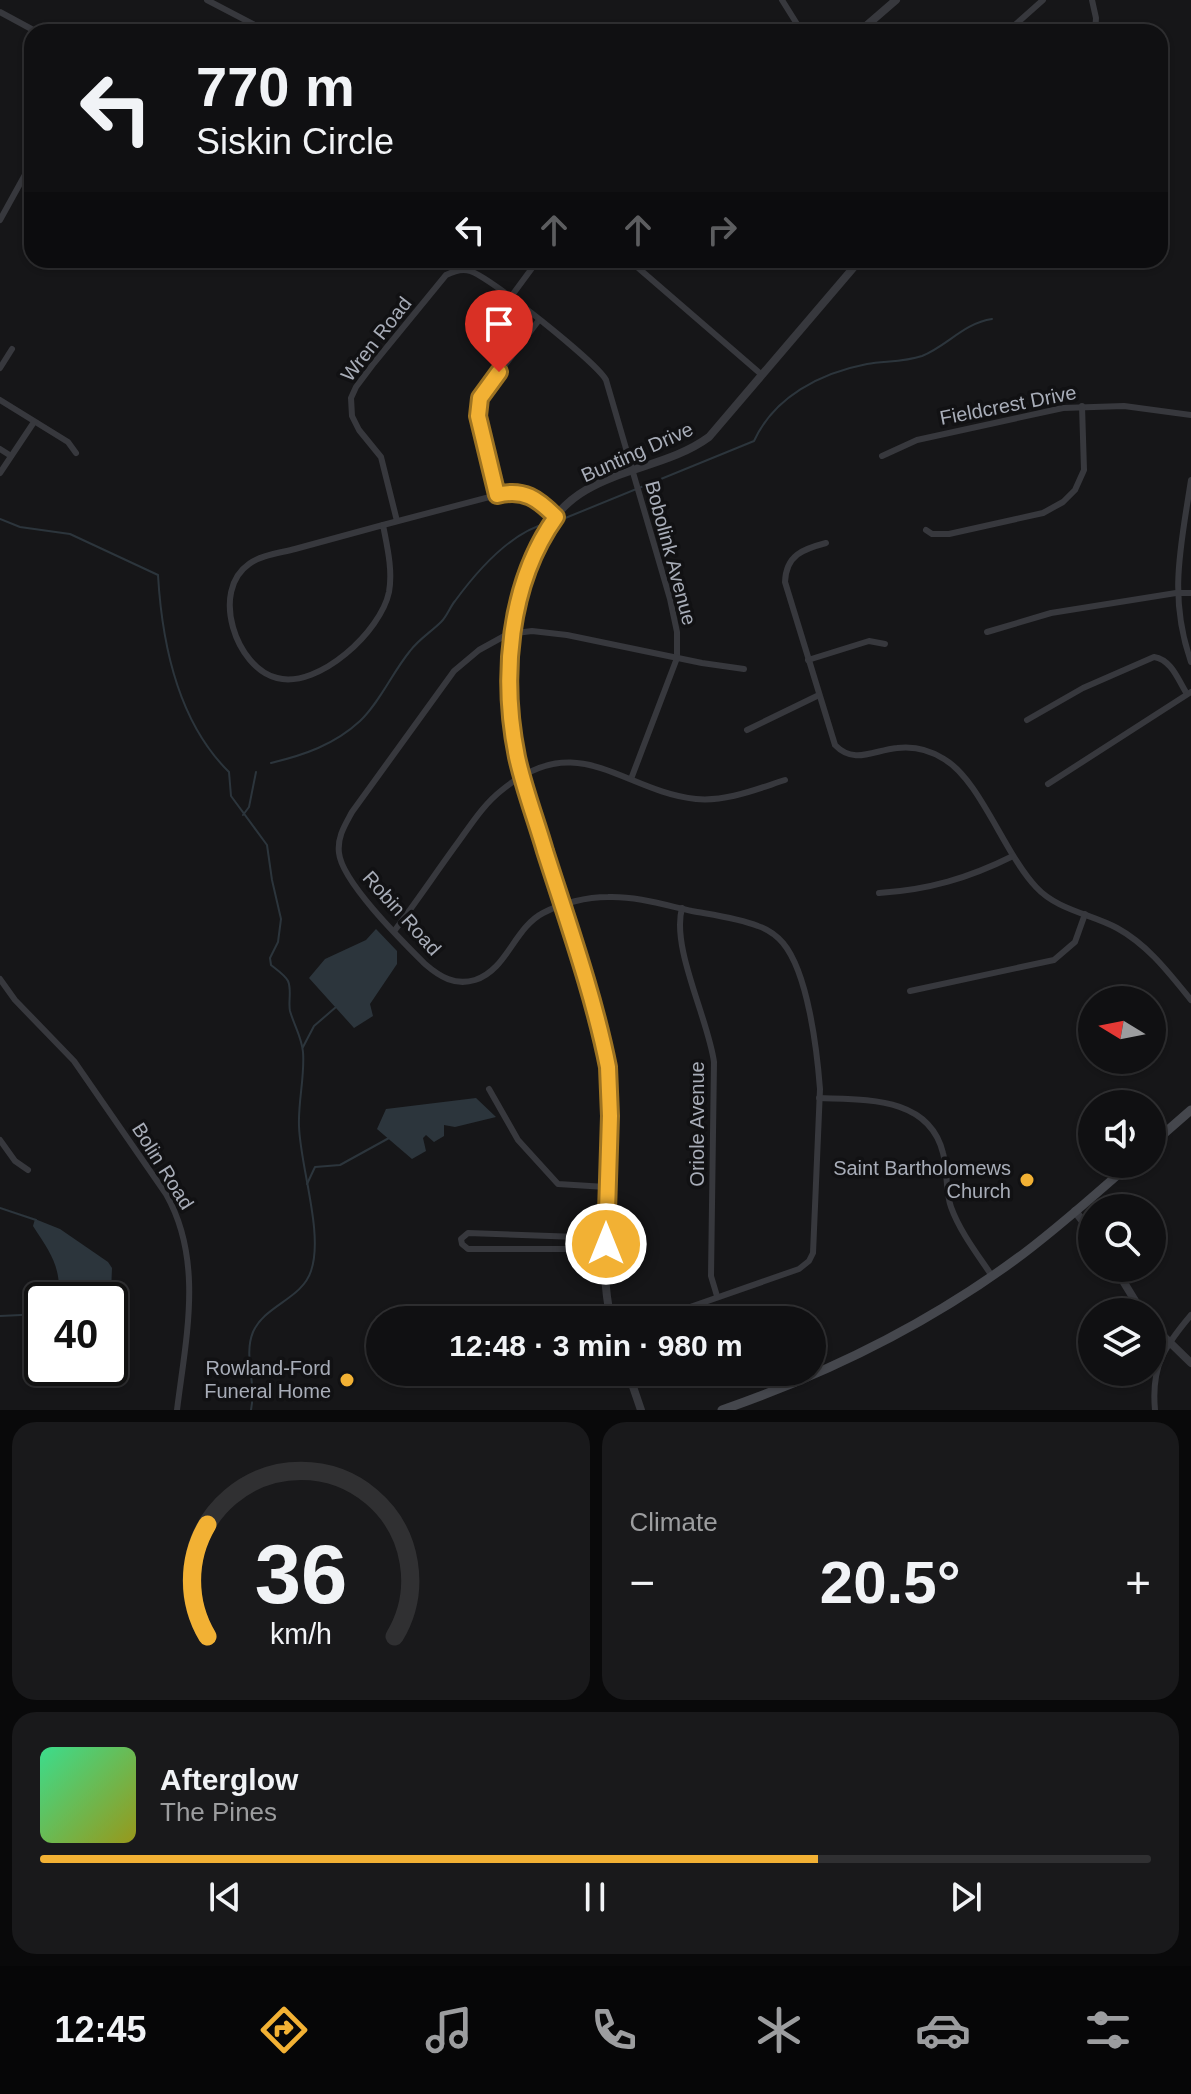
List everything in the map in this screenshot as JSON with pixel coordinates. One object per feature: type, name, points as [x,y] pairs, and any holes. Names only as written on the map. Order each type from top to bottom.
[{"type":"main road","points":[[1166,1132],[1191,1110]]},
{"type":"main road","points":[[722,1410],[799,1381],[927,1317],[992,1276],[1114,1178]]},
{"type":"street","points":[[207,0],[253,24]]},
{"type":"street","points":[[782,0],[797,24]]},
{"type":"street","points":[[868,24],[896,0]]},
{"type":"street","points":[[1016,24],[1043,0]]},
{"type":"street","points":[[1092,0],[1096,11],[1095,24]]},
{"type":"street","points":[[0,12],[24,25]]},
{"type":"street","points":[[0,220],[24,176]]},
{"type":"street","points":[[510,298],[532,268]]},
{"type":"street","points":[[638,268],[762,375]]},
{"type":"street","name":"Bunting Drive","points":[[609,1306],[606,1282],[610,1116],[608,1067],[522,777],[510,716],[509,676],[513,632],[529,564],[556,517],[587,489],[684,452],[709,437],[853,268]]},
{"type":"street","name":"Wren Road","points":[[397,521],[381,457],[363,436],[352,416],[350,404],[353,393],[450,273],[460,270],[470,271],[510,298],[604,375],[633,472]]},
{"type":"street","points":[[497,495],[479,423],[480,398],[539,320]]},
{"type":"street","points":[[0,368],[12,349]]},
{"type":"street","points":[[0,400],[68,442],[76,453]]},
{"type":"street","points":[[926,530],[932,534],[949,534],[1043,513],[1063,502],[1079,484],[1085,464],[1082,406]]},
{"type":"street","name":"Fieldcrest Drive","points":[[882,456],[906,443],[928,437],[1082,406],[1132,407],[1191,415]]},
{"type":"street","points":[[0,473],[34,422]]},
{"type":"street","points":[[0,449],[11,456]]},
{"type":"street","name":"Bobolink Avenue","points":[[631,779],[677,658],[676,622],[633,472]]},
{"type":"street","points":[[1191,480],[1176,593],[1191,662]]},
{"type":"street","points":[[383,525],[390,586],[384,608],[367,633],[353,647],[310,675],[286,680],[264,673],[244,651],[230,618],[230,596],[240,571],[259,558],[397,521],[512,491],[525,493],[556,517]]},
{"type":"street","points":[[826,543],[797,552],[789,562],[786,587],[835,745],[847,754],[862,756],[907,747],[929,752],[950,763],[967,780],[1013,856],[1041,892],[1056,902],[1110,924],[1135,940],[1163,966],[1191,1000]]},
{"type":"street","points":[[987,632],[1051,613],[1191,593]]},
{"type":"street","name":"Robin Road","points":[[690,1306],[799,1269],[811,1257],[815,1234],[819,1098],[815,1035],[796,968],[784,944],[755,924],[682,908],[607,897],[561,907],[535,918],[525,926],[494,969],[468,981],[455,981],[437,974],[395,930],[344,871],[338,851],[341,832],[352,812],[454,671],[479,650],[513,632],[541,631],[567,635],[744,669]]},
{"type":"street","points":[[808,660],[869,641],[885,644]]},
{"type":"street","points":[[1027,720],[1083,688],[1154,657],[1169,665],[1189,693],[1048,784]]},
{"type":"street","points":[[747,730],[819,695]]},
{"type":"street","points":[[395,930],[486,804],[502,789],[548,766],[574,763],[604,767],[674,794],[700,800],[718,799],[785,780]]},
{"type":"street","points":[[879,893],[926,888],[963,879],[1013,856]]},
{"type":"street","name":"Oriole Avenue","points":[[682,908],[679,932],[714,1062],[711,1276],[717,1296]]},
{"type":"street","points":[[910,991],[1054,960],[1075,942],[1085,914]]},
{"type":"street","name":"Bolin Road","points":[[0,979],[74,1061],[166,1194],[181,1226],[188,1252],[190,1287],[177,1410]]},
{"type":"street","points":[[0,999],[9,992]]},
{"type":"street","points":[[489,1089],[518,1140],[558,1184],[606,1187]]},
{"type":"street","points":[[819,1098],[886,1102],[905,1108],[926,1123],[944,1155],[952,1210],[992,1276]]},
{"type":"street","points":[[0,1140],[15,1161],[28,1170]]},
{"type":"street","points":[[1075,1211],[1078,1215]]},
{"type":"street","points":[[606,1238],[468,1233],[461,1239],[468,1249],[606,1249]]},
{"type":"street","points":[[555,1235],[555,1251]]},
{"type":"street","points":[[1155,1410],[1156,1368],[1169,1342],[1191,1315]]},
{"type":"street","points":[[1166,1339],[1191,1363]]},
{"type":"street","points":[[633,1386],[641,1410]]},
{"type":"shaded area","points":[[376,929],[397,951],[397,964],[370,1004],[373,1016],[354,1028],[309,978],[325,959],[366,940]]},
{"type":"shaded area","points":[[476,1098],[496,1117],[455,1127],[444,1125],[444,1136],[434,1142],[426,1135],[423,1138],[426,1151],[412,1159],[377,1129],[386,1109]]},
{"type":"shaded area","points":[[35,1219],[60,1229],[108,1262],[112,1268],[111,1282],[58,1282],[50,1253],[33,1226]]},
{"type":"waterway","points":[[558,521],[754,441],[773,412],[800,389],[816,381],[849,368],[922,356],[973,325],[992,319]]},
{"type":"waterway","points":[[0,519],[20,527],[70,534],[158,575],[169,654],[185,706],[211,752],[229,772],[231,796],[267,845],[281,919],[278,942],[270,958],[271,965],[288,981],[290,1011],[303,1052],[300,1142],[315,1238],[311,1271],[306,1281],[266,1315],[253,1332],[249,1351],[251,1410]]},
{"type":"waterway","points":[[271,763],[318,748],[340,737],[360,721],[410,651],[443,620],[484,566],[521,535],[548,523]]},
{"type":"waterway","points":[[243,815],[249,807],[256,772]]},
{"type":"waterway","points":[[303,1047],[314,1026],[336,1007]]},
{"type":"waterway","points":[[307,1184],[315,1167],[340,1165],[389,1138]]},
{"type":"waterway","points":[[0,1208],[36,1220]]},
{"type":"waterway","points":[[0,1316],[24,1315]]},
{"type":"place","name":"Saint Bartholomews Church","points":[[1027,1180]]},
{"type":"place","name":"Rowland-Ford Funeral Home","points":[[347,1380]]},
{"type":"route","points":[[499,372],[480,398],[478,409],[480,431],[497,495],[512,491],[525,493],[537,499],[556,517],[533,554],[522,592],[512,640],[510,716],[517,760],[606,1055],[610,1116],[606,1244]]}]
